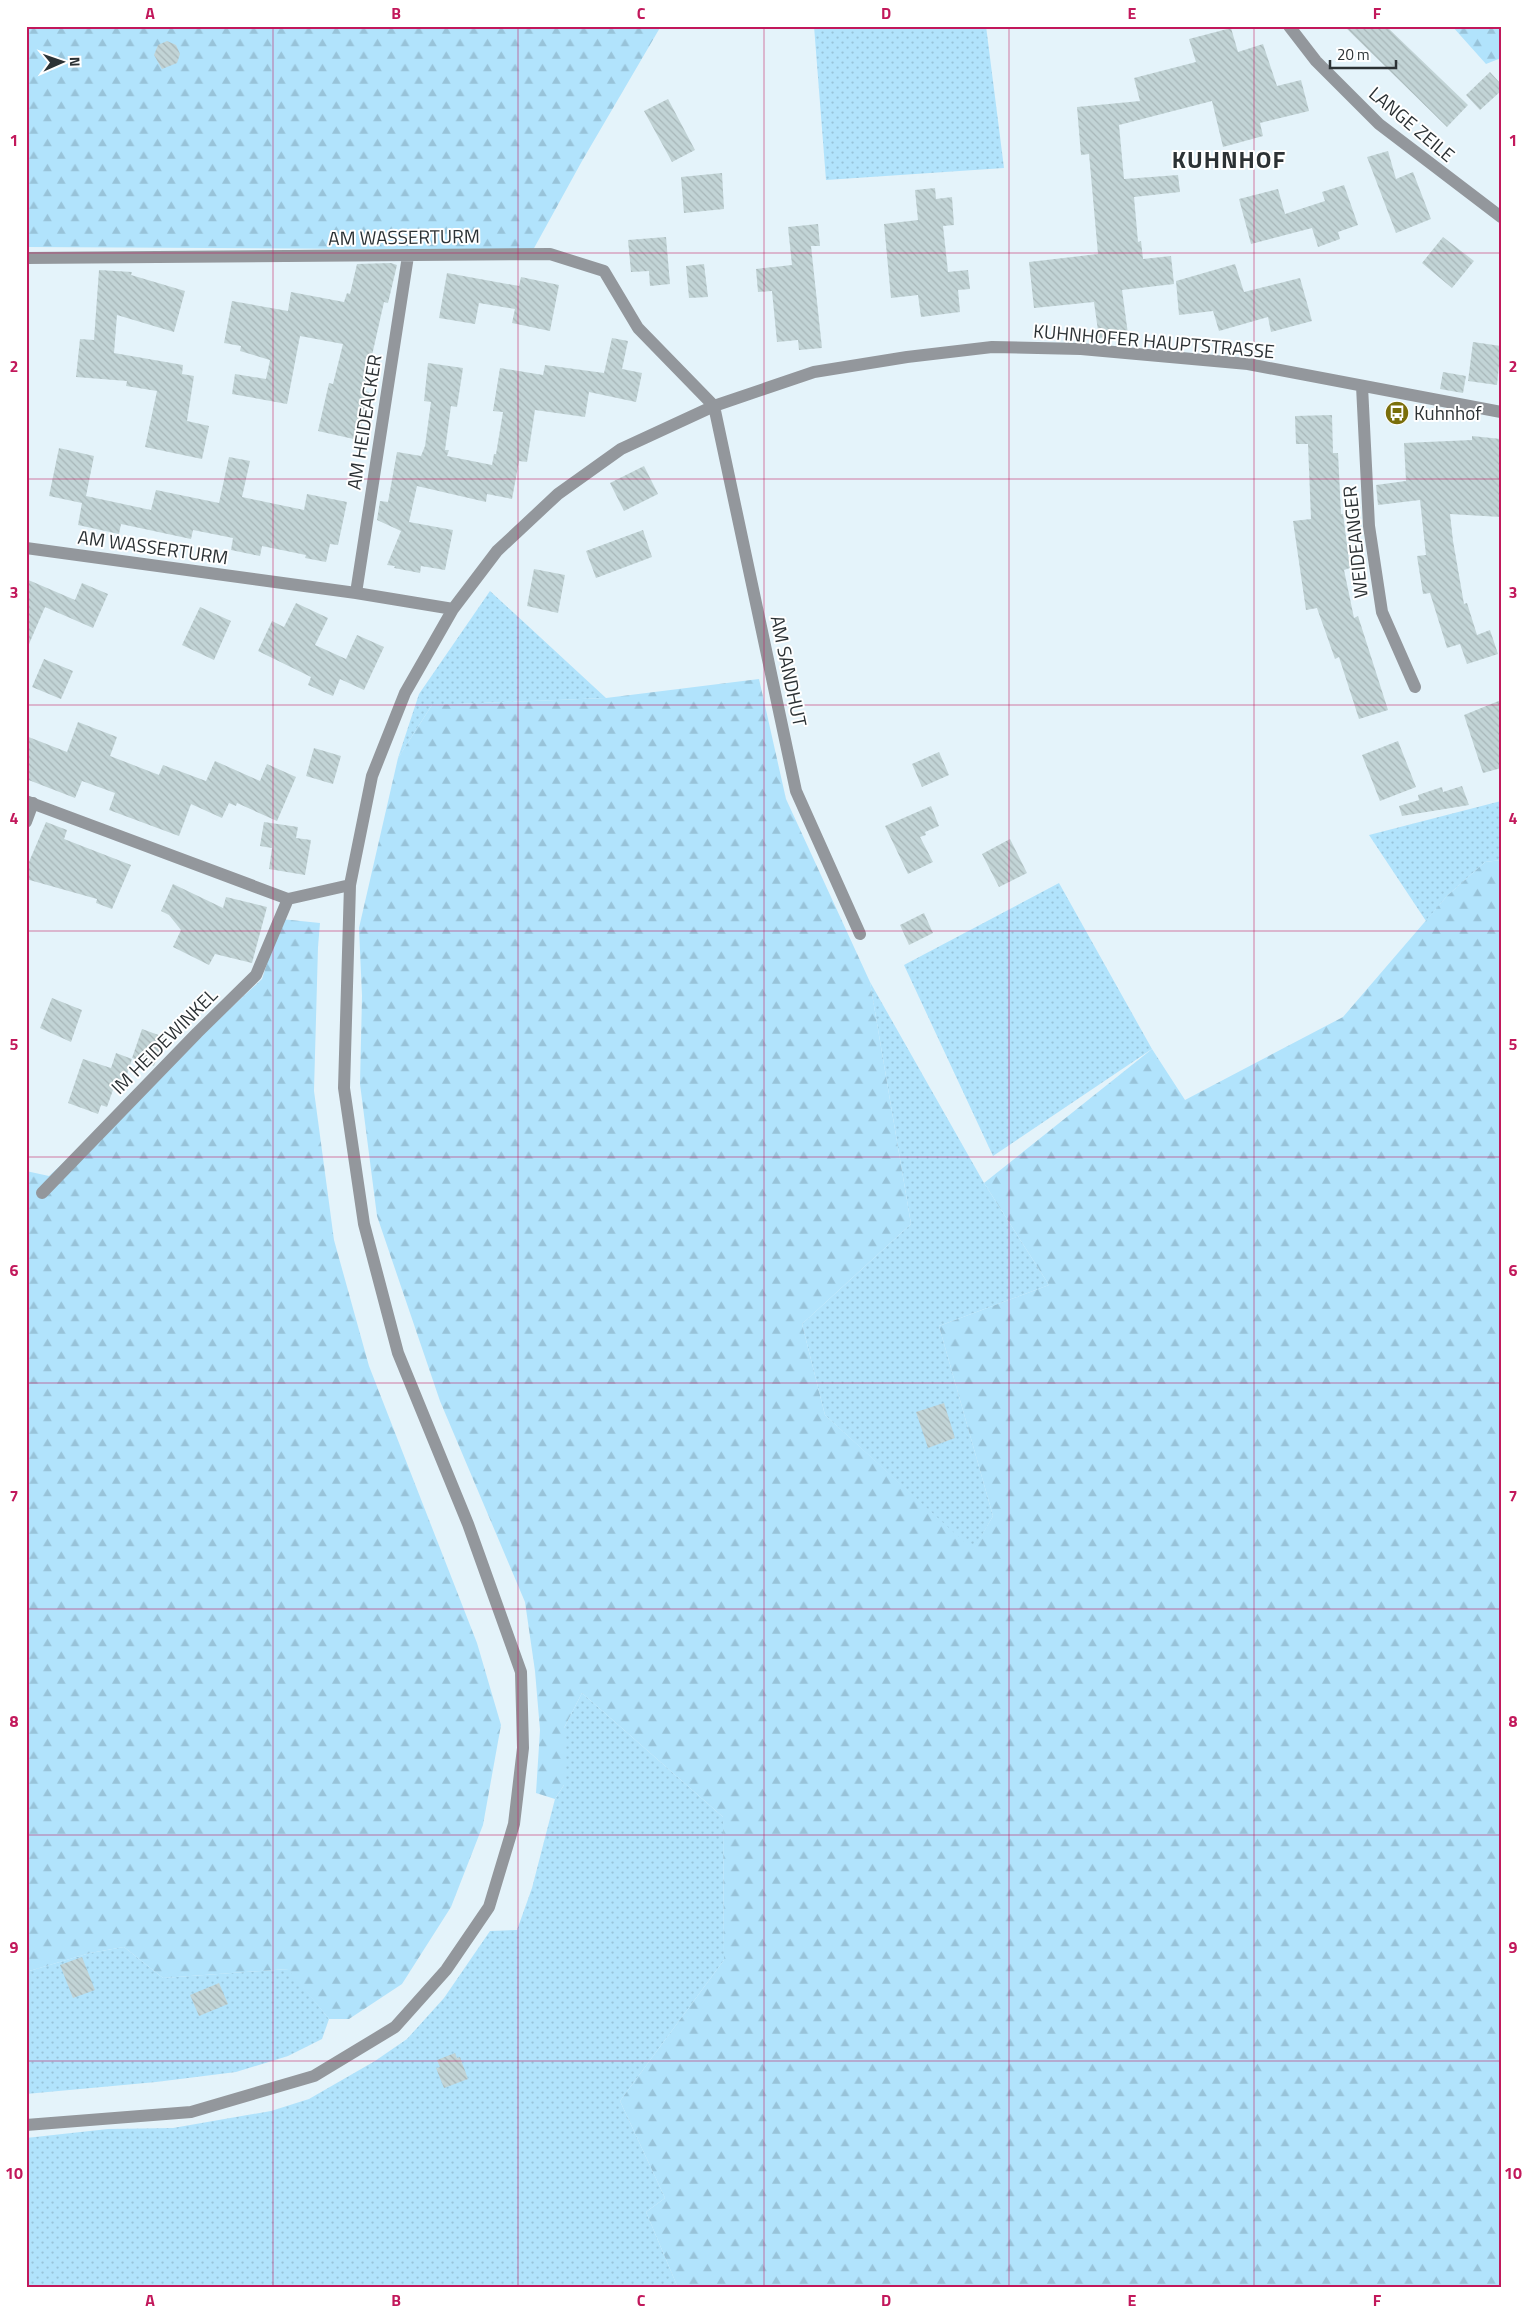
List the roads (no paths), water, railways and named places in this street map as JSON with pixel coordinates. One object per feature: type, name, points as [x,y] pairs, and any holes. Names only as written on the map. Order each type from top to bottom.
[{"type":"street","name":"LANGE ZEILE","points":[[1289,26],[1316,61],[1379,124],[1501,217]]},
{"type":"street","name":"AM WASSERTURM","points":[[26,258],[550,254],[604,271],[638,328],[714,406]]},
{"type":"street","name":"AM HEIDEACKER","points":[[356,593],[408,256]]},
{"type":"street","name":"KUHNHOFER HAUPTSTRASSE","points":[[26,2124],[191,2112],[314,2076],[395,2027],[446,1970],[489,1907],[514,1824],[523,1748],[521,1672],[468,1524],[398,1353],[364,1224],[344,1088],[350,885],[372,776],[405,693],[453,609],[497,551],[558,494],[621,449],[714,406],[814,372],[907,357],[992,348],[1081,349],[1248,364],[1501,412]]},
{"type":"street","name":"WEIDEANGER","points":[[1362,386],[1369,526],[1382,612],[1415,687]]},
{"type":"street","name":"AM SANDHUT","points":[[714,406],[796,791],[860,934]]},
{"type":"street","name":"AM WASSERTURM","points":[[26,548],[356,593],[453,609]]},
{"type":"street","points":[[26,822],[30,802],[288,899],[350,885]]},
{"type":"street","name":"IM HEIDEWINKEL","points":[[42,1193],[256,975],[288,899]]},
{"type":"place","name":"Kuhnhof","points":[[1397,413]]},
{"type":"district","name":"KUHNHOF","points":[[1229,160]]}]
